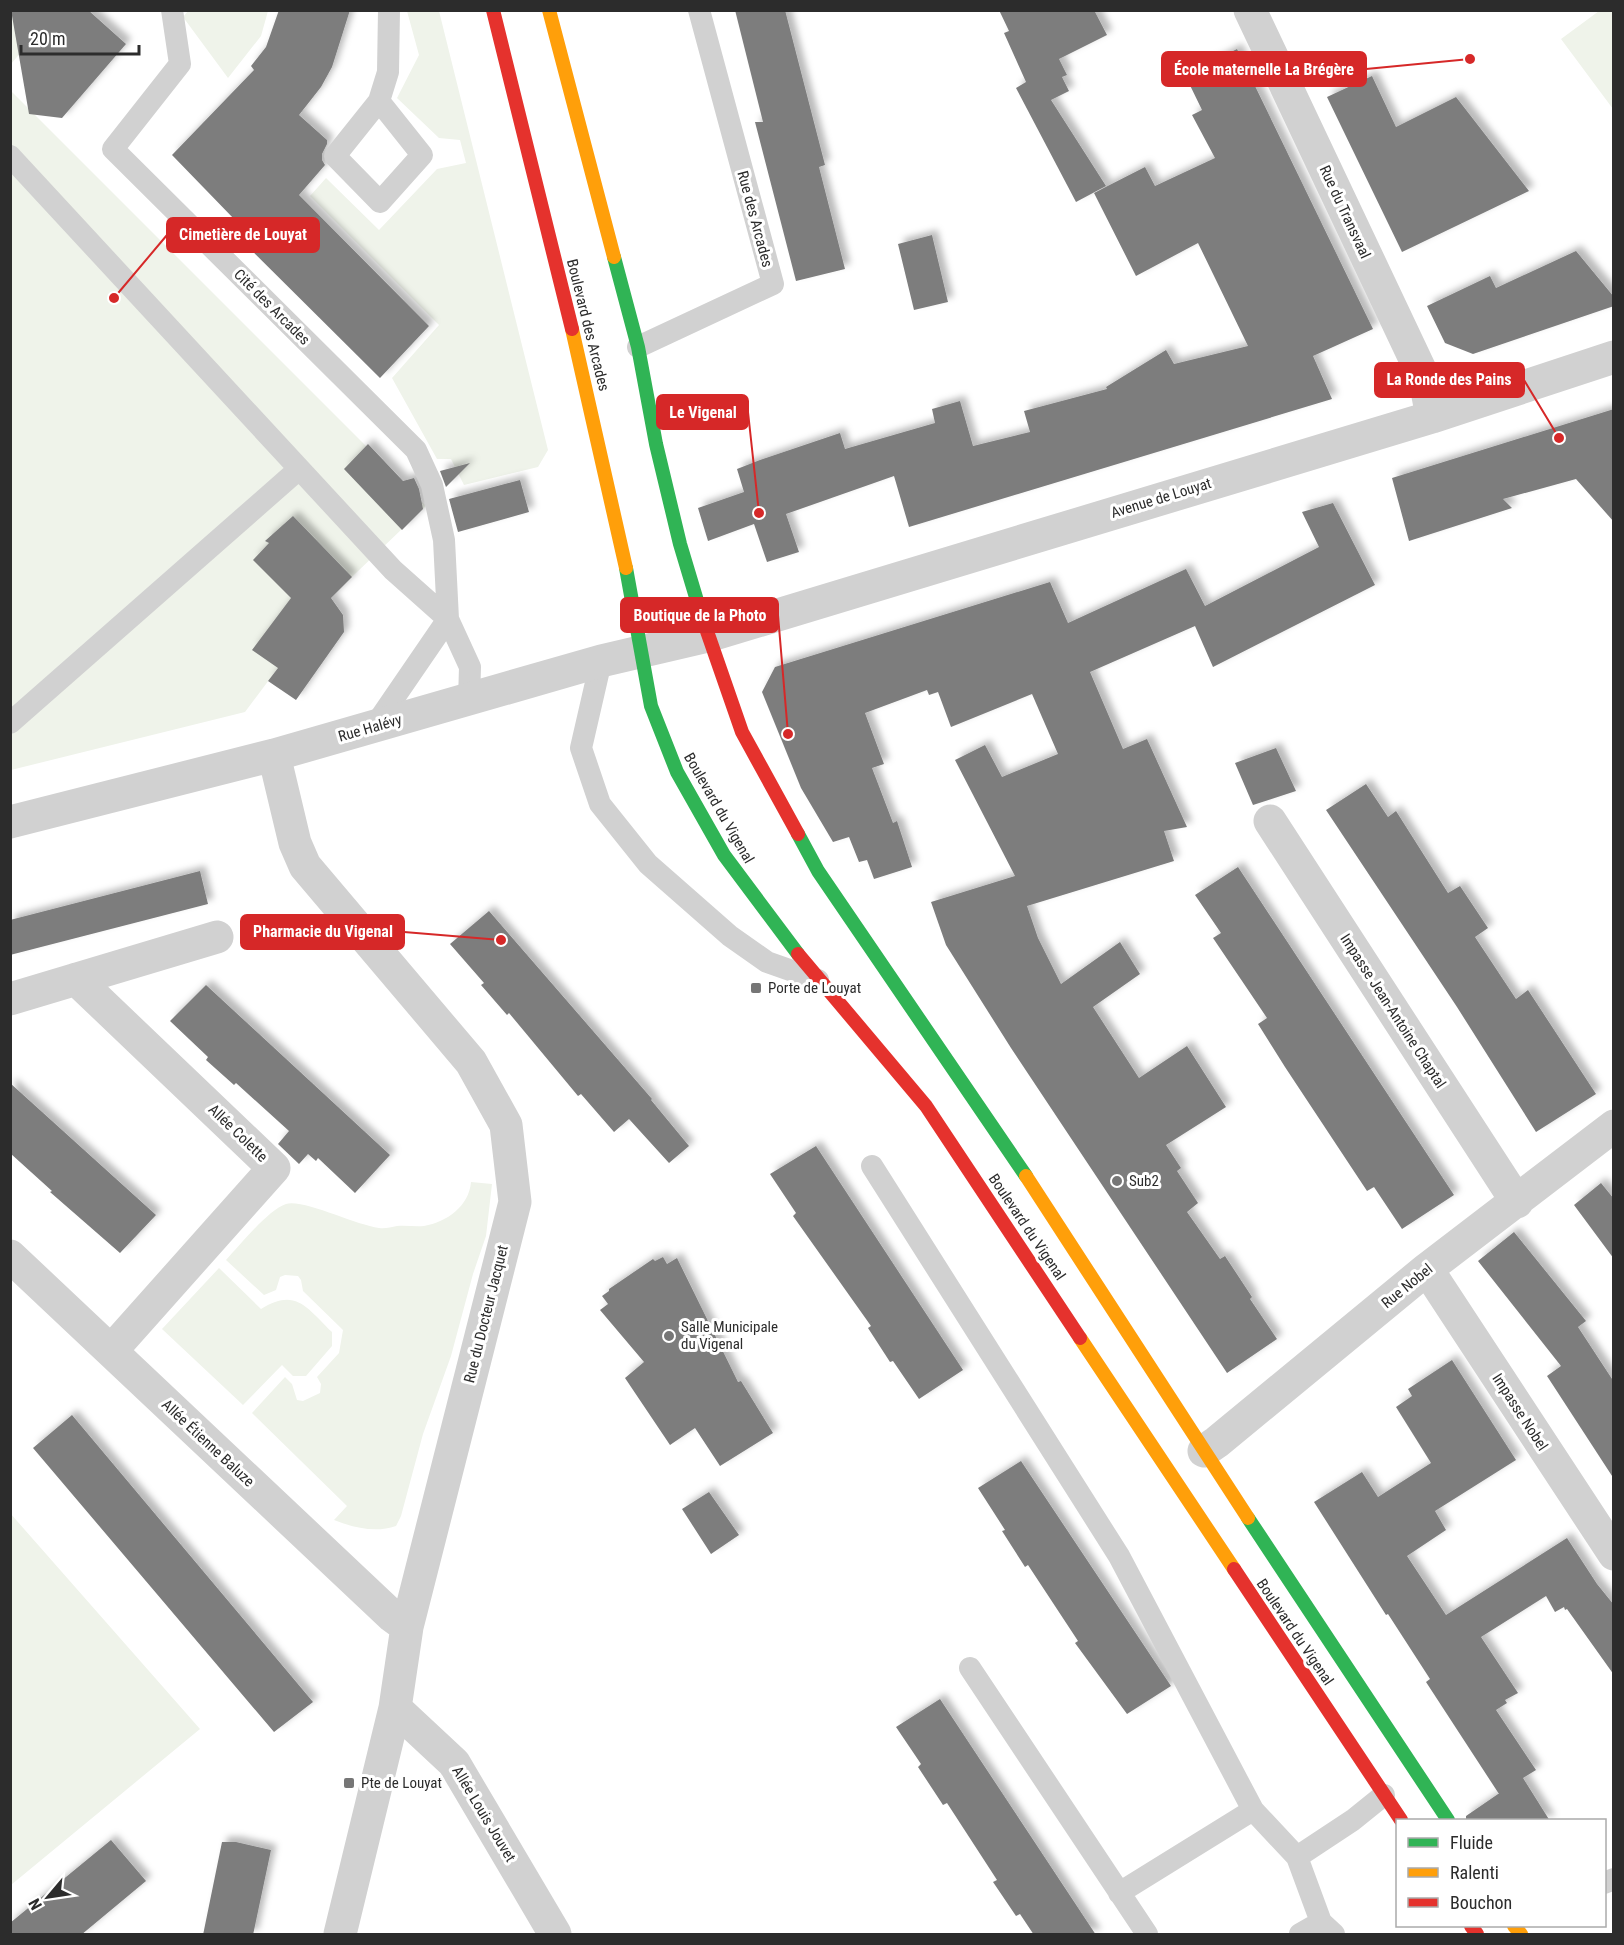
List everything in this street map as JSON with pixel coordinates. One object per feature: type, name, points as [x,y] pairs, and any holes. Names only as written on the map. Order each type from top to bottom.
[{"type":"main road","name":"Boulevard des Arcades","points":[[493,10],[583,374],[625,560],[642,650]]},
{"type":"main road","points":[[549,10],[638,347],[656,444],[678,533],[708,636]]},
{"type":"main road","name":"Boulevard du Vigenal","points":[[708,636],[742,732],[819,871],[994,1127],[1447,1819]]},
{"type":"main road","name":"Boulevard du Vigenal","points":[[642,650],[651,706],[677,772],[724,855],[783,936],[926,1106],[1400,1819]]},
{"type":"street","name":"Rue du Transvaal","points":[[1250,10],[1425,380],[1432,417]]},
{"type":"street","name":"Avenue de Louyat","points":[[708,636],[1432,417],[1614,357]]},
{"type":"street","name":"Rue Halévy","points":[[20,819],[274,755],[601,661],[708,636]]},
{"type":"street","name":"Rue du Docteur Jacquet","points":[[274,755],[295,843],[305,866],[471,1062],[506,1125],[514,1202],[407,1627],[395,1708],[340,1935]]},
{"type":"street","name":"Impasse Jean-Antoine Chaptal","points":[[1270,821],[1517,1202]]},
{"type":"street","points":[[10,999],[217,937]]},
{"type":"street","name":"Allée Colette","points":[[76,979],[274,1168],[111,1351]]},
{"type":"street","name":"Rue Nobel","points":[[1204,1451],[1427,1269],[1614,1126]]},
{"type":"street","name":"Allée Étienne Baluze","points":[[10,1256],[392,1616],[407,1627]]},
{"type":"street","name":"Impasse Nobel","points":[[1427,1269],[1614,1554]]},
{"type":"street","name":"Allée Louis Jouvet","points":[[395,1708],[454,1763],[555,1935]]},
{"type":"lane","name":"Cité des Arcades","points":[[172,10],[180,64],[113,149],[416,450],[432,485],[444,540],[448,618]]},
{"type":"lane","points":[[379,101],[388,72],[389,10]]},
{"type":"lane","name":"Rue des Arcades","points":[[638,347],[773,284],[699,10]]},
{"type":"lane","points":[[10,156],[393,570],[448,618],[470,667],[469,700]]},
{"type":"lane","points":[[10,723],[299,469]]},
{"type":"lane","points":[[374,727],[448,618]]},
{"type":"lane","points":[[601,661],[581,748],[600,804],[648,864],[730,936],[767,962],[821,981]]},
{"type":"lane","points":[[872,1166],[1119,1556],[1253,1810],[1297,1857],[1328,1928],[1300,1935]]},
{"type":"lane","points":[[970,1668],[1147,1935]]},
{"type":"lane","points":[[1297,1857],[1353,1820],[1384,1795]]},
{"type":"lane","points":[[1119,1893],[1253,1810]]},
{"type":"shaded area","points":[[11,11],[56,11],[11,64]]},
{"type":"shaded area","points":[[188,11],[268,11],[261,36],[228,78],[183,17]]},
{"type":"shaded area","points":[[407,11],[439,11],[548,450],[538,467],[464,485],[451,459],[437,459],[392,378],[439,325],[310,196],[326,178],[379,230],[437,169],[466,163],[460,140],[439,138],[397,98],[419,55]]},
{"type":"shaded area","points":[[1599,11],[1613,11],[1613,109],[1561,39]]},
{"type":"shaded area","points":[[10,90],[426,506],[332,596],[245,712],[11,770]]},
{"type":"shaded area","points":[[471,1182],[492,1184],[486,1236],[473,1274],[451,1356],[423,1434],[401,1516],[396,1526],[381,1529],[357,1527],[334,1520],[347,1506],[252,1413],[285,1377],[292,1384],[297,1400],[303,1401],[320,1393],[321,1384],[317,1377],[339,1353],[343,1330],[303,1291],[298,1276],[280,1277],[276,1290],[264,1295],[226,1260],[263,1220],[286,1204],[305,1205],[379,1228],[424,1226],[441,1221],[455,1212],[466,1198]]},
{"type":"shaded area","points":[[219,1268],[261,1309],[283,1300],[292,1300],[308,1308],[332,1332],[332,1346],[306,1376],[293,1376],[282,1365],[243,1405],[162,1329]]},
{"type":"shaded area","points":[[10,1513],[200,1729],[11,1885],[10,1885]]},
{"type":"building","points":[[11,10],[88,10],[126,44],[62,118],[29,114]]},
{"type":"building","points":[[279,10],[350,10],[332,67],[321,87],[299,115],[327,140],[327,144],[322,154],[325,165],[299,195],[429,326],[380,378],[229,228],[236,221],[172,155],[254,70],[251,66],[266,47]]},
{"type":"building","points":[[735,10],[785,10],[825,165],[819,167],[845,269],[796,281],[755,122],[763,122]]},
{"type":"building","points":[[999,10],[1094,10],[1107,35],[1059,59],[1067,75],[1062,77],[1069,91],[1051,100],[1106,186],[1076,202],[1016,88],[1026,82],[1004,33],[1009,31]]},
{"type":"building","points":[[1237,49],[1373,329],[1313,356],[1332,399],[909,527],[894,476],[786,514],[799,552],[767,562],[754,524],[708,541],[698,508],[744,492],[737,469],[760,460],[840,433],[845,449],[935,423],[932,409],[960,401],[973,446],[1030,432],[1024,411],[1107,389],[1106,387],[1166,350],[1174,364],[1248,346],[1198,243],[1136,276],[1094,193],[1145,167],[1155,186],[1215,158],[1192,115],[1202,110],[1185,75]]},
{"type":"building","points":[[1372,76],[1396,127],[1456,97],[1529,191],[1402,252],[1327,97]]},
{"type":"building","points":[[932,235],[948,302],[914,310],[898,244]]},
{"type":"building","points":[[1576,251],[1614,297],[1614,306],[1473,354],[1445,343],[1427,306],[1490,276],[1496,288]]},
{"type":"building","points":[[1614,409],[1614,522],[1576,479],[1503,499],[1512,508],[1409,541],[1392,478]]},
{"type":"building","points":[[368,444],[403,481],[414,478],[419,489],[423,509],[402,530],[344,469]]},
{"type":"building","points":[[470,463],[446,487],[440,471]]},
{"type":"building","points":[[520,480],[529,512],[458,532],[449,499]]},
{"type":"building","points":[[1333,503],[1375,585],[1213,667],[1195,626],[1090,672],[1123,749],[1147,739],[1187,827],[1164,831],[1174,861],[1027,906],[1038,938],[1061,984],[1120,942],[1140,974],[1093,1007],[1139,1078],[1187,1046],[1226,1107],[1166,1145],[1181,1168],[1177,1171],[1198,1203],[1187,1212],[1220,1259],[1225,1256],[1277,1339],[1227,1373],[1011,1048],[946,945],[931,902],[1015,876],[955,760],[985,745],[1002,777],[1058,754],[1032,694],[951,727],[938,692],[929,695],[927,690],[865,713],[884,764],[872,768],[893,823],[897,821],[912,867],[874,879],[867,860],[859,862],[849,837],[833,842],[801,788],[762,692],[775,667],[1050,582],[1068,623],[1186,569],[1205,606],[1319,547],[1302,512]]},
{"type":"building","points":[[293,516],[352,577],[331,598],[343,615],[344,632],[296,700],[268,681],[278,668],[252,650],[291,598],[253,560],[269,543],[265,541]]},
{"type":"building","points":[[1276,748],[1296,791],[1253,805],[1235,763]]},
{"type":"building","points":[[1366,784],[1388,817],[1396,811],[1448,893],[1460,886],[1488,928],[1475,937],[1516,999],[1528,990],[1596,1094],[1536,1132],[1457,1007],[1326,810]]},
{"type":"building","points":[[1238,867],[1454,1195],[1402,1229],[1374,1187],[1367,1191],[1285,1067],[1258,1024],[1267,1018],[1213,938],[1221,933],[1195,895]]},
{"type":"building","points":[[200,871],[208,904],[10,955],[10,920]]},
{"type":"building","points":[[489,911],[652,1099],[689,1146],[669,1163],[629,1119],[614,1132],[581,1094],[578,1096],[509,1013],[507,1015],[481,985],[484,983],[450,944]]},
{"type":"building","points":[[206,985],[390,1155],[355,1193],[318,1158],[316,1161],[308,1154],[299,1164],[278,1144],[289,1131],[236,1083],[234,1085],[206,1060],[208,1057],[170,1021]]},
{"type":"building","points":[[10,1083],[156,1215],[120,1253],[50,1192],[52,1191],[10,1153]]},
{"type":"building","points":[[816,1146],[963,1370],[919,1399],[893,1361],[890,1362],[868,1328],[871,1326],[793,1216],[796,1213],[770,1174]]},
{"type":"building","points":[[1601,1183],[1614,1199],[1614,1259],[1574,1205]]},
{"type":"building","points":[[1514,1232],[1586,1321],[1578,1327],[1614,1382],[1614,1479],[1547,1376],[1561,1366],[1478,1261]]},
{"type":"building","name":"Salle Municipale du Vigenal","points":[[663,1257],[667,1264],[677,1258],[738,1382],[741,1381],[773,1433],[720,1466],[695,1428],[670,1445],[625,1378],[644,1362],[600,1310],[608,1304],[602,1296],[609,1289],[653,1259],[655,1261]]},
{"type":"building","points":[[1452,1360],[1516,1460],[1435,1511],[1446,1530],[1407,1556],[1446,1615],[1567,1538],[1597,1584],[1614,1605],[1614,1675],[1567,1609],[1565,1610],[1564,1607],[1555,1612],[1546,1596],[1481,1637],[1518,1693],[1505,1700],[1507,1703],[1496,1710],[1536,1770],[1523,1778],[1549,1819],[1466,1819],[1466,1816],[1499,1794],[1426,1682],[1430,1679],[1314,1502],[1362,1472],[1378,1497],[1431,1463],[1396,1407],[1412,1396],[1408,1389]]},
{"type":"building","points":[[72,1415],[313,1702],[274,1732],[33,1448]]},
{"type":"building","points":[[1021,1461],[1171,1686],[1127,1714],[1075,1643],[1078,1641],[1028,1565],[1025,1567],[978,1488]]},
{"type":"building","points":[[709,1492],[739,1535],[711,1554],[682,1509]]},
{"type":"building","points":[[940,1699],[1096,1935],[1034,1935],[1020,1914],[1016,1916],[993,1882],[997,1880],[947,1803],[943,1805],[918,1767],[921,1764],[896,1727]]},
{"type":"building","points":[[111,1840],[146,1881],[81,1935],[10,1935],[10,1923]]},
{"type":"building","points":[[222,1842],[236,1842],[271,1850],[253,1935],[203,1935]]},
{"type":"traffic: fast","points":[[614,257],[638,347],[656,444],[680,544],[701,614]]},
{"type":"traffic: fast","points":[[626,568],[651,706],[677,772],[724,855],[798,954]]},
{"type":"traffic: fast","points":[[798,834],[818,871],[1026,1176]]},
{"type":"traffic: fast","points":[[1248,1518],[1447,1819]]},
{"type":"traffic: slow","points":[[549,10],[614,257]]},
{"type":"traffic: slow","points":[[572,329],[626,568]]},
{"type":"traffic: slow","points":[[1026,1176],[1248,1518]]},
{"type":"traffic: slow","points":[[1080,1338],[1234,1569]]},
{"type":"traffic: slow","points":[[1515,1927],[1521,1934]]},
{"type":"traffic: jam","points":[[493,10],[572,329]]},
{"type":"traffic: jam","points":[[701,614],[742,732],[798,834]]},
{"type":"traffic: jam","points":[[798,954],[926,1106],[1080,1338]]},
{"type":"traffic: jam","points":[[1234,1569],[1400,1819]]},
{"type":"traffic: jam","points":[[1472,1927],[1477,1934]]},
{"type":"place","name":"École maternelle La Brégère","points":[[1470,59]]},
{"type":"place","name":"Cimetière de Louyat","points":[[114,298]]},
{"type":"place","name":"La Ronde des Pains","points":[[1559,438]]},
{"type":"place","name":"Le Vigenal","points":[[759,513]]},
{"type":"place","name":"Boutique de la Photo","points":[[788,734]]},
{"type":"place","name":"Pharmacie du Vigenal","points":[[501,940]]},
{"type":"place","name":"Porte de Louyat","points":[[756,988]]},
{"type":"place","name":"Sub2","points":[[1117,1181]]},
{"type":"place","name":"Salle Municipale du Vigenal","points":[[669,1336]]},
{"type":"place","name":"Pte de Louyat","points":[[349,1783]]}]
